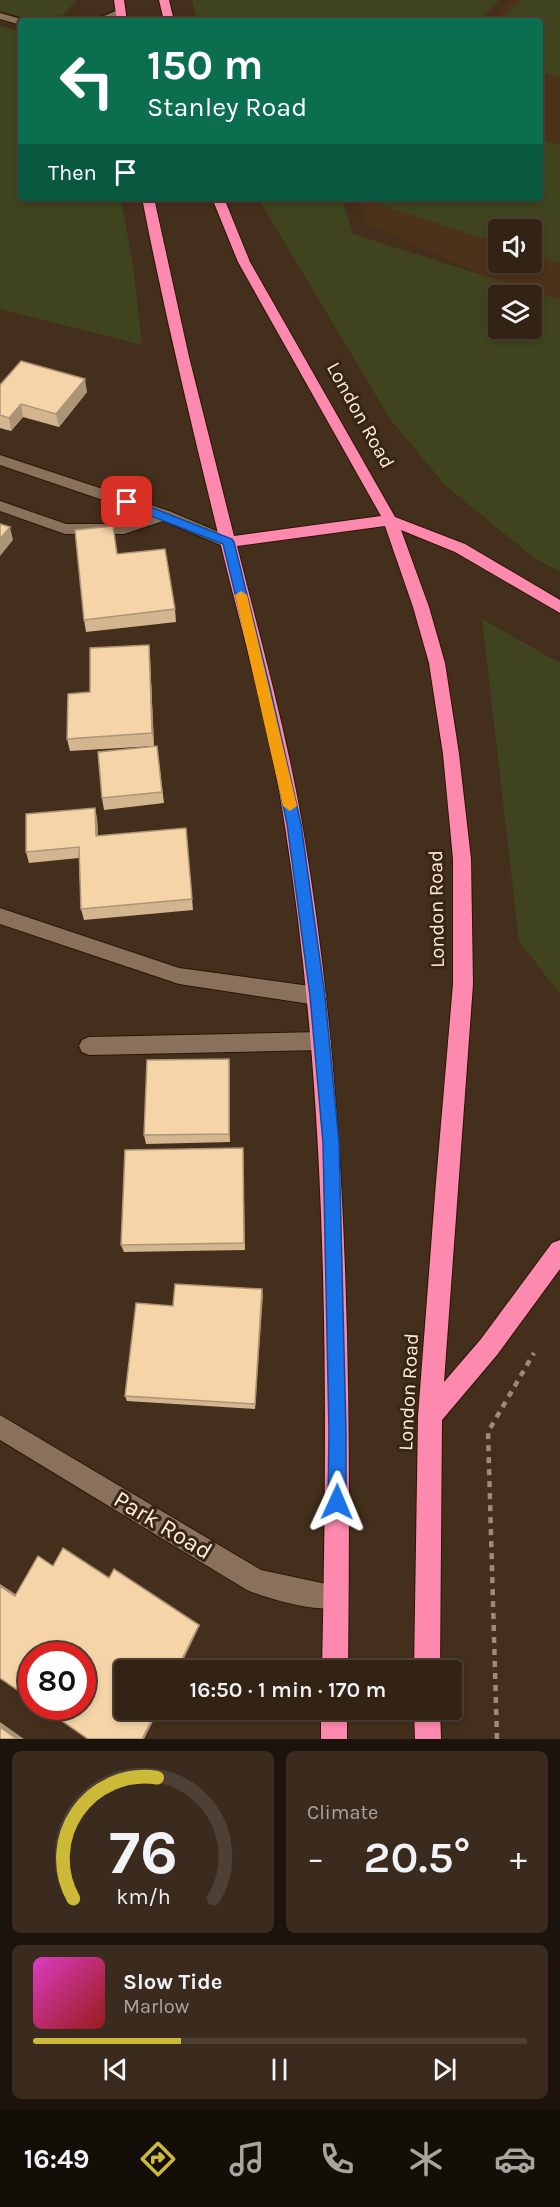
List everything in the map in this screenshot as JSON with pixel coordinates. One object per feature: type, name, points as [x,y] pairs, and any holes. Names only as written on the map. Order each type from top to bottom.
[{"type":"highway","points":[[119,0],[121,17]]},
{"type":"highway","points":[[164,0],[168,18]]},
{"type":"highway","points":[[149,201],[164,279],[264,688],[294,824],[317,996],[331,1143],[338,1431],[335,1660]]},
{"type":"highway","name":"London Road","points":[[219,201],[244,262],[390,520],[421,607],[437,663],[452,754],[462,859],[463,984],[446,1182],[430,1416],[427,1660]]},
{"type":"highway","points":[[228,542],[390,520],[460,548],[560,607]]},
{"type":"highway","points":[[430,1416],[489,1347],[560,1251]]},
{"type":"highway","points":[[334,1720],[334,1739]]},
{"type":"highway","points":[[427,1720],[428,1739]]},
{"type":"street","points":[[0,16],[18,21]]},
{"type":"street","points":[[0,460],[164,515],[228,542]]},
{"type":"street","points":[[0,506],[65,529],[124,529],[164,515]]},
{"type":"street","points":[[0,916],[179,976],[317,996]]},
{"type":"street","points":[[89,1046],[321,1041]]},
{"type":"street","name":"Park Road","points":[[0,1427],[256,1581],[285,1589],[336,1597]]},
{"type":"path","points":[[497,1739],[488,1432],[536,1349]]},
{"type":"shaded area","points":[[510,0],[560,0],[560,308],[542,300],[542,285],[507,285],[366,224],[360,201],[543,201],[543,18],[494,18]]},
{"type":"green space","points":[[0,0],[77,0],[63,15],[46,18],[27,18],[0,11]]},
{"type":"green space","points":[[192,0],[499,0],[481,18],[196,18]]},
{"type":"green space","points":[[521,0],[560,0],[560,77],[543,73],[543,18],[502,18]]},
{"type":"green space","points":[[0,26],[18,31],[18,201],[122,201],[133,266],[142,345],[0,309]]},
{"type":"green space","points":[[543,140],[560,145],[560,263],[542,257],[542,219],[488,219],[488,240],[375,203],[377,201],[543,201]]},
{"type":"green space","points":[[260,201],[343,201],[353,234],[513,285],[488,285],[488,339],[542,339],[542,294],[560,300],[560,572],[533,557],[446,486],[390,419]]},
{"type":"green space","points":[[482,619],[560,663],[560,994],[519,941]]},
{"type":"building","points":[[21,361],[85,379],[56,414],[21,404],[9,418],[0,415],[0,385]]},
{"type":"building","points":[[0,524],[10,527],[0,539]]},
{"type":"building","points":[[113,526],[117,554],[165,549],[175,609],[84,620],[75,530]]},
{"type":"building","points":[[149,645],[152,733],[67,739],[68,694],[90,692],[90,648]]},
{"type":"building","points":[[157,746],[162,792],[102,798],[98,752]]},
{"type":"building","points":[[95,808],[96,836],[186,828],[192,899],[81,909],[79,847],[26,852],[26,814]]},
{"type":"building","points":[[229,1059],[229,1134],[144,1135],[147,1060]]},
{"type":"building","points":[[243,1148],[244,1243],[121,1245],[125,1150]]},
{"type":"building","points":[[175,1284],[262,1289],[255,1404],[125,1396],[136,1303],[173,1306]]},
{"type":"building","points":[[63,1548],[109,1578],[114,1569],[199,1625],[182,1660],[114,1660],[114,1720],[152,1720],[142,1739],[88,1739],[61,1720],[96,1720],[96,1642],[18,1642],[18,1690],[0,1678],[0,1586],[15,1596],[38,1556],[53,1566]]},
{"type":"building","points":[[0,1727],[17,1739],[0,1739]]},
{"type":"slow traffic","points":[[241,595],[290,806]]},
{"type":"route","points":[[127,502],[228,542],[294,824],[317,996],[331,1143],[338,1431],[337,1502]]}]
